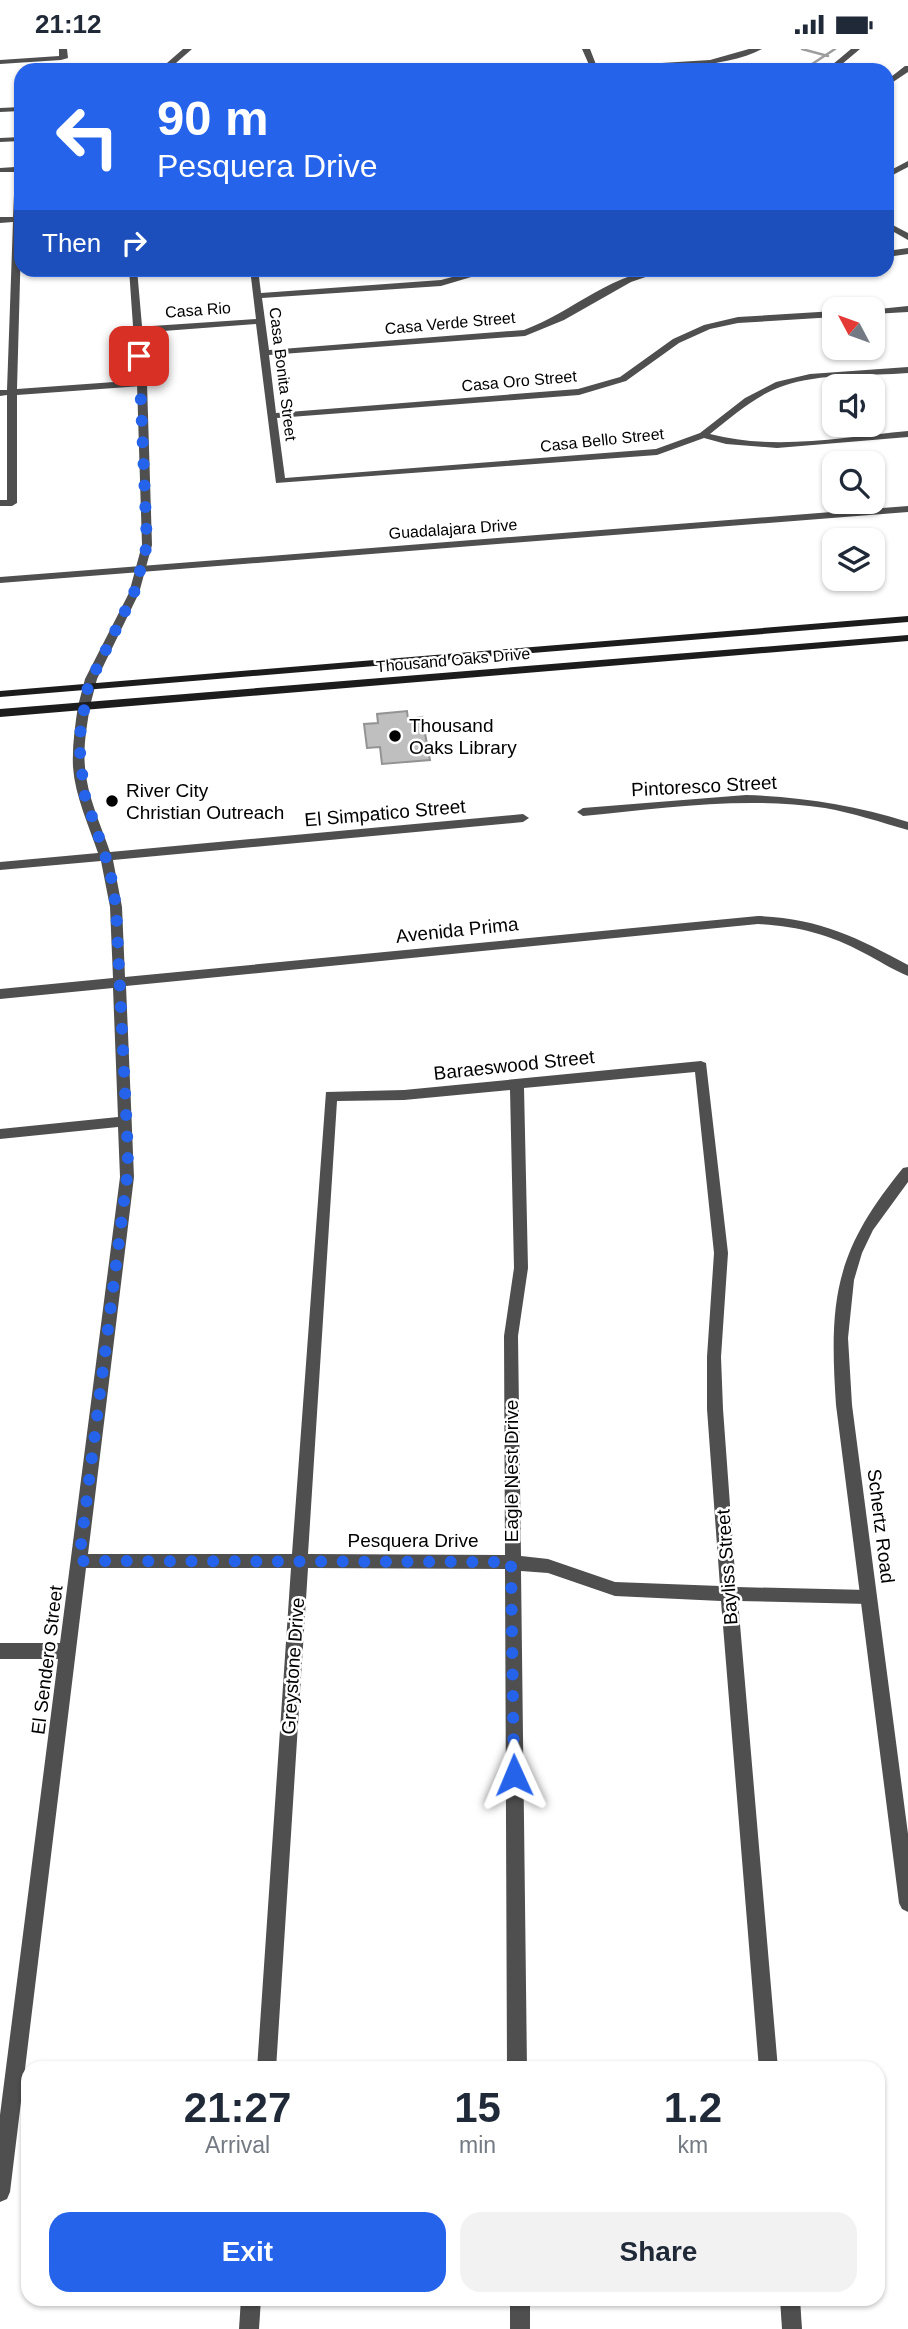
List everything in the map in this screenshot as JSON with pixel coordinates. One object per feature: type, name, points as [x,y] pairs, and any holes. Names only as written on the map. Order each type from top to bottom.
[{"type":"main road","name":"Thousand Oaks Drive","points":[[0,694],[908,619]]},
{"type":"main road","name":"Thousand Oaks Drive","points":[[0,713],[908,638]]},
{"type":"street","points":[[0,62],[61,58],[65,56],[63,49]]},
{"type":"street","points":[[171,63],[188,49]]},
{"type":"street","points":[[694,63],[710,62],[758,49]]},
{"type":"street","points":[[839,63],[856,49]]},
{"type":"street","points":[[894,79],[908,68]]},
{"type":"street","points":[[6,503],[14,330],[14,255]]},
{"type":"street","name":"El Sendero Street","points":[[0,2193],[127,1177],[127,1121],[116,907],[106,856],[84,793],[79,769],[79,741],[88,686],[127,609],[142,569],[147,545],[142,383],[134,277]]},
{"type":"street","name":"Casa Bonita Street","points":[[255,277],[280,481]]},
{"type":"street","points":[[257,296],[441,283],[464,277]]},
{"type":"street","name":"Casa Verde Street","points":[[265,353],[525,333],[555,323],[621,281],[636,277]]},
{"type":"street","points":[[886,310],[908,309]]},
{"type":"street","name":"Casa Oro Street","points":[[272,415],[579,392],[623,379],[682,338],[706,327],[738,320],[822,315]]},
{"type":"street","name":"Casa Rio","points":[[137,330],[261,321]]},
{"type":"street","points":[[0,331],[14,330]]},
{"type":"street","name":"Casa Bello Street","points":[[280,481],[628,456],[668,450],[703,435],[748,400],[788,381],[908,370]]},
{"type":"street","points":[[0,393],[142,383]]},
{"type":"street","points":[[703,435],[731,443],[759,445],[908,435]]},
{"type":"street","name":"Guadalajara Drive","points":[[0,580],[908,509]]},
{"type":"street","name":"Pintoresco Street","points":[[583,813],[717,799],[772,797],[839,806],[908,826]]},
{"type":"street","name":"El Simpatico Street","points":[[0,866],[523,818]]},
{"type":"street","name":"Avenida Prima","points":[[0,994],[758,920],[786,920],[823,927],[908,971]]},
{"type":"street","name":"Baraeswood Street","points":[[331,1096],[404,1095],[701,1066]]},
{"type":"street","name":"Bayliss Street","points":[[701,1066],[721,1253],[714,1357],[715,1409],[768,2061]]},
{"type":"street","name":"Eagle Nest Drive","points":[[517,1084],[521,1268],[511,1336],[517,2061]]},
{"type":"street","name":"Greystone Drive","points":[[267,2061],[331,1096]]},
{"type":"street","points":[[0,1134],[127,1121]]},
{"type":"street","name":"Schertz Road","points":[[908,1172],[874,1215],[852,1260],[840,1313],[839,1341],[844,1405],[908,1903]]},
{"type":"street","name":"Pesquera Drive","points":[[79,1561],[511,1562],[564,1570],[615,1589],[868,1597]]},
{"type":"street","points":[[0,1651],[68,1651]]},
{"type":"street","points":[[249,2329],[251,2306]]},
{"type":"street","points":[[520,2306],[520,2329]]},
{"type":"street","points":[[790,2306],[792,2329]]},
{"type":"building","name":"Thousand Oaks Library","points":[[407,711],[408,719],[422,717],[430,760],[382,764],[380,747],[367,748],[364,724],[378,723],[377,714]]},
{"type":"waterway","points":[[802,49],[825,55]]},
{"type":"waterway","points":[[825,55],[835,49]]},
{"type":"waterway","points":[[814,63],[825,55]]},
{"type":"place","name":"Thousand Oaks Library","points":[[395,736]]},
{"type":"place","name":"River City Christian Outreach","points":[[112,801]]},
{"type":"route","points":[[139,356],[147,545],[134,593],[88,686],[79,741],[79,769],[84,793],[110,870],[116,907],[128,1153],[79,1561],[511,1562],[514,1775]]}]
